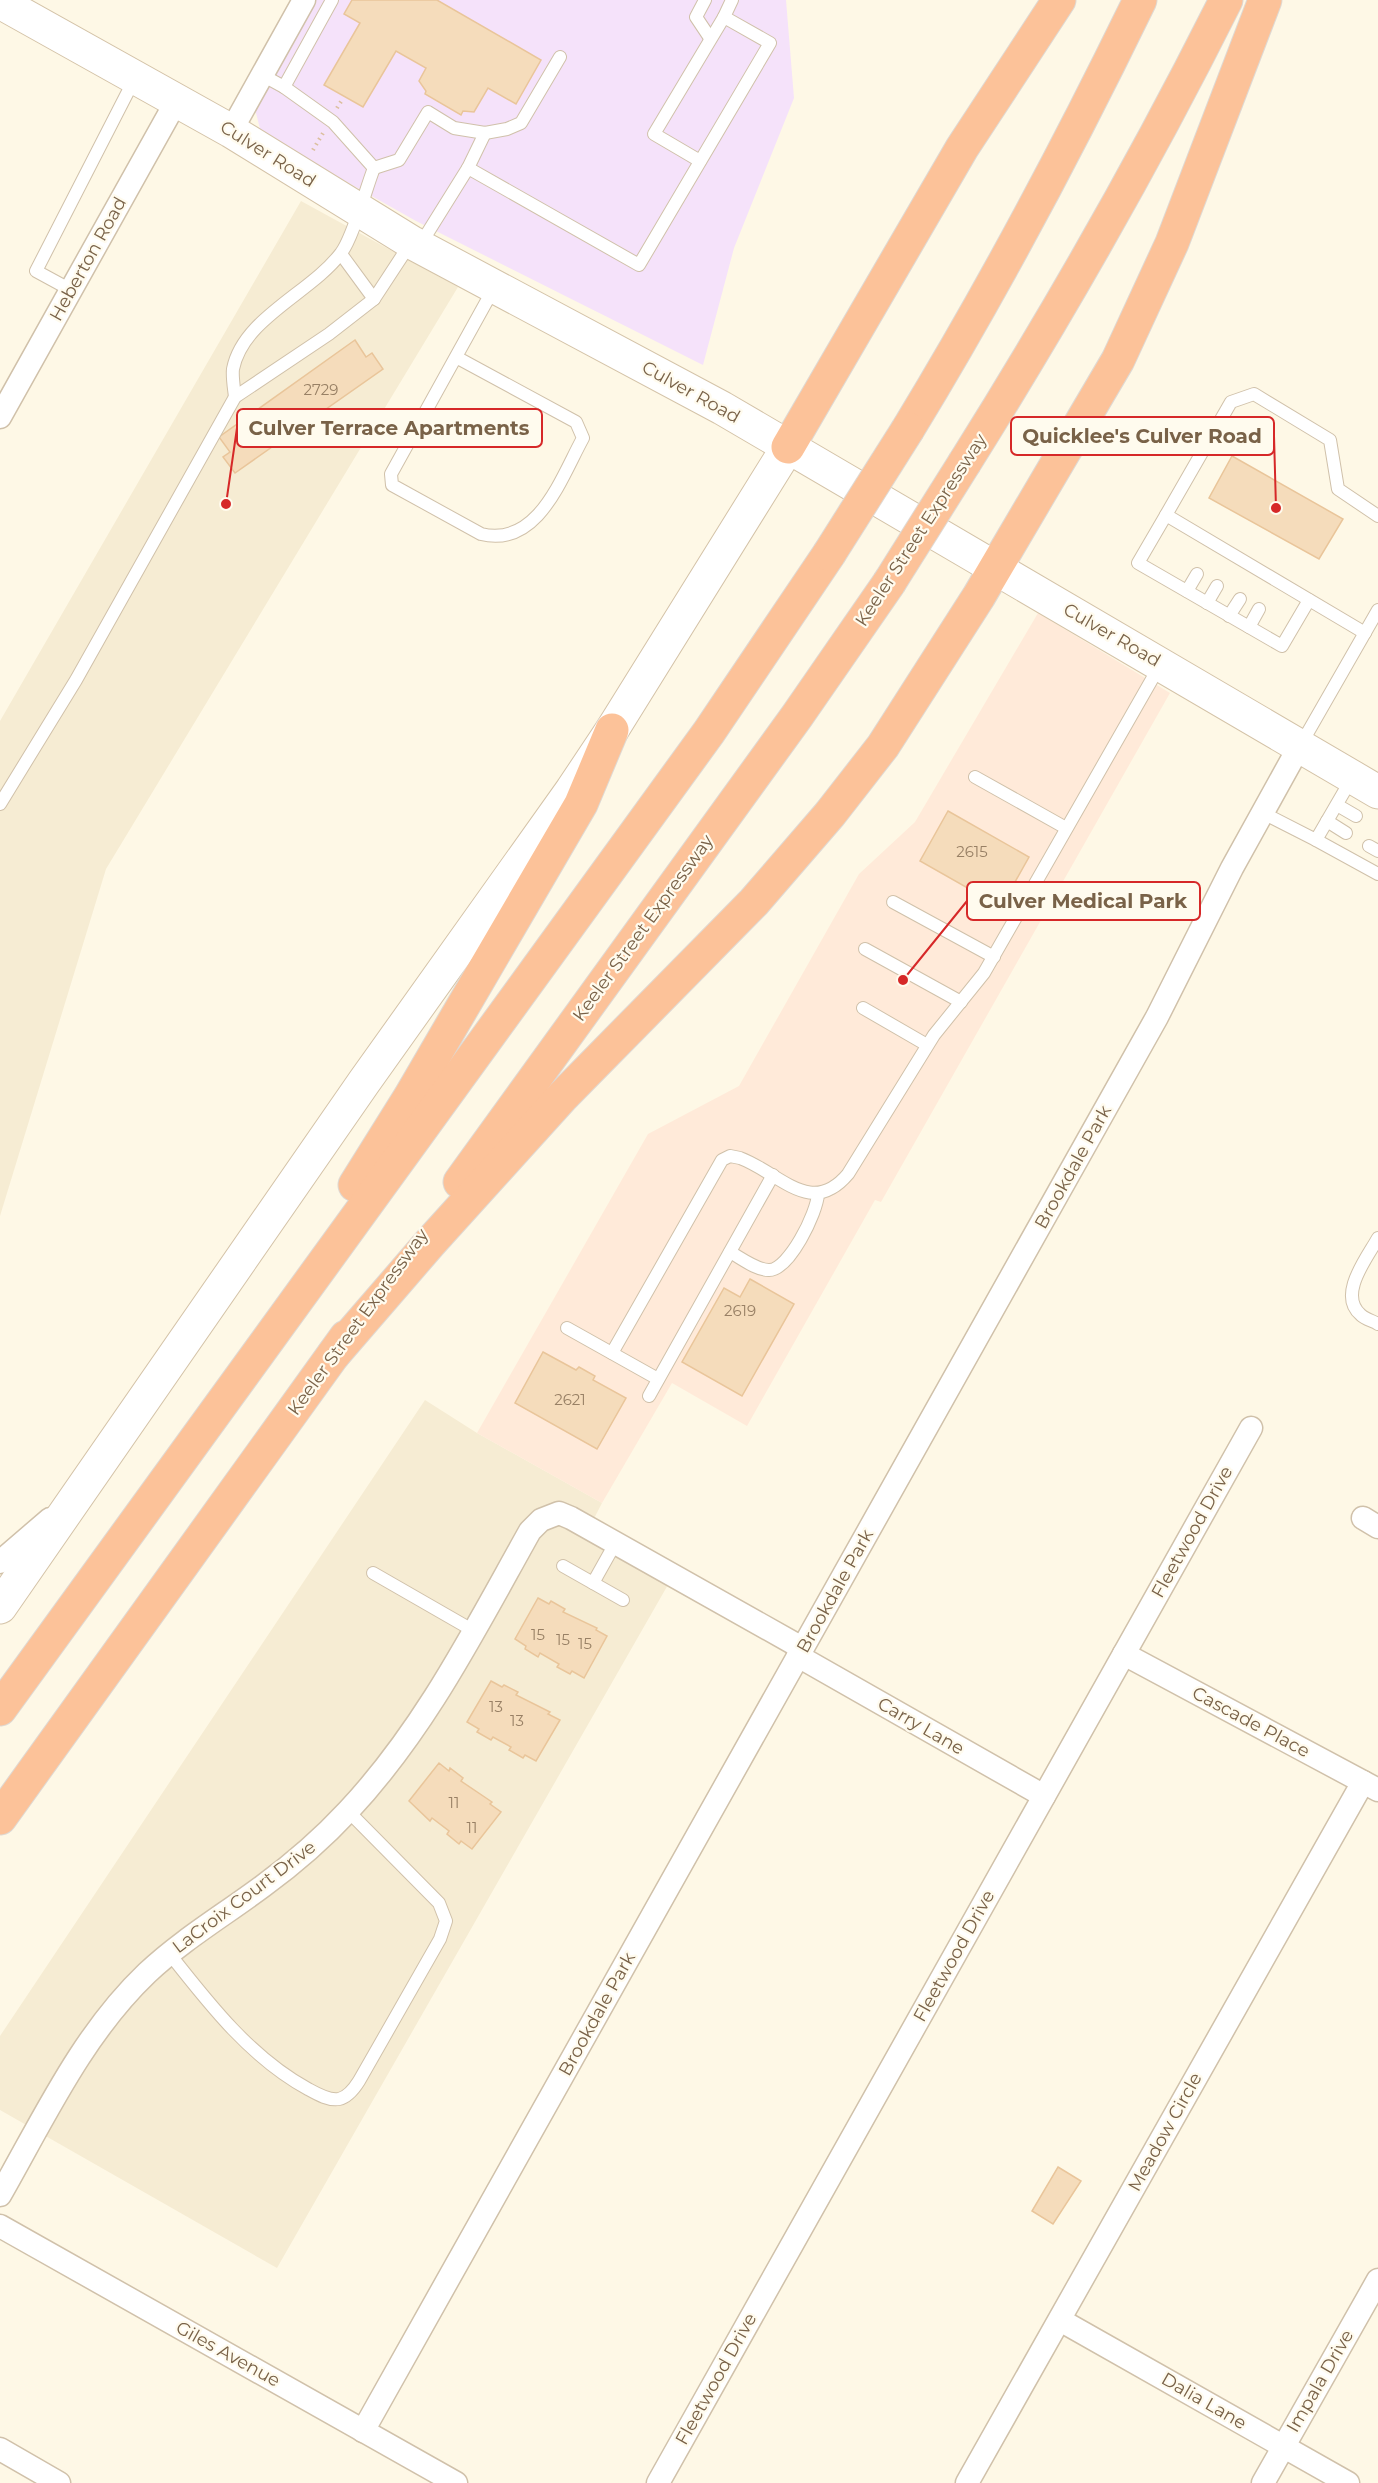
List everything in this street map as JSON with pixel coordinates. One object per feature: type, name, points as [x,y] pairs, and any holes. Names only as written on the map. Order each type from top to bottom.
[{"type":"highway","points":[[788,447],[962,148],[1059,0]]},
{"type":"highway","points":[[0,1709],[702,742],[829,554],[908,429],[973,318],[1030,214],[1140,0]]},
{"type":"highway","name":"Keeler Street Expressway","points":[[0,1818],[797,716],[889,583],[965,462],[1097,242],[1226,0]]},
{"type":"highway","points":[[334,1354],[429,1244],[562,1097],[715,944],[813,835],[883,746],[946,650],[1096,401],[1142,313],[1172,243],[1265,0]]},
{"type":"highway","points":[[183,1456],[410,1097],[581,804],[612,730]]},
{"type":"main road","name":"Culver Road","points":[[0,2],[231,131],[358,211],[416,244],[679,384],[1365,784]]},
{"type":"main road","points":[[0,1607],[364,1082],[531,849],[612,730],[788,447]]},
{"type":"street","points":[[231,131],[304,0]]},
{"type":"street","name":"Heberton Road","points":[[0,417],[177,100]]},
{"type":"street","name":"Brookdale Park","points":[[363,2431],[1162,1009],[1232,868],[1299,747]]},
{"type":"street","name":"Fleetwood Drive","points":[[658,2483],[1251,1428]]},
{"type":"street","points":[[0,1562],[78,1494]]},
{"type":"street","name":"LaCroix Court Drive","points":[[0,2195],[94,2034],[127,1994],[169,1953],[273,1878],[317,1841],[348,1811],[408,1739],[451,1674],[530,1532],[541,1520],[559,1513],[616,1542]]},
{"type":"street","name":"Carry Lane","points":[[616,1542],[1044,1796]]},
{"type":"street","name":"Cascade Place","points":[[1124,1654],[1370,1786]]},
{"type":"street","name":"Meadow Circle","points":[[967,2483],[1370,1786]]},
{"type":"street","name":"Giles Avenue","points":[[0,2226],[456,2483]]},
{"type":"street","name":"Impala Drive","points":[[1263,2483],[1378,2280]]},
{"type":"street","name":"Dalia Lane","points":[[1060,2319],[1348,2483]]},
{"type":"street","points":[[0,2449],[59,2483]]},
{"type":"lane","points":[[284,87],[332,0]]},
{"type":"lane","points":[[705,0],[696,16],[710,39]]},
{"type":"lane","points":[[700,161],[654,134],[732,0]]},
{"type":"lane","points":[[468,168],[639,265],[771,43],[724,17]]},
{"type":"lane","points":[[374,168],[399,160],[428,112],[454,128],[485,133],[521,123],[560,57]]},
{"type":"lane","points":[[262,75],[284,87],[333,122],[374,168]]},
{"type":"lane","points":[[71,290],[36,271],[135,77]]},
{"type":"lane","points":[[0,804],[76,680],[235,397],[329,334],[374,299],[416,244],[468,168],[485,133]]},
{"type":"lane","points":[[235,397],[233,370],[241,348],[255,328],[326,272],[340,254],[374,168]]},
{"type":"lane","points":[[340,254],[374,299]]},
{"type":"lane","points":[[456,357],[576,422],[583,438],[541,513],[523,529],[497,538],[481,534],[392,485],[391,474],[456,357],[495,287]]},
{"type":"lane","points":[[1309,600],[1282,646],[1138,563],[1231,402],[1254,394],[1330,440],[1338,489],[1378,516]]},
{"type":"lane","points":[[1166,515],[1231,562],[1273,585],[1309,600],[1365,633]]},
{"type":"lane","points":[[1187,591],[1197,574]]},
{"type":"lane","points":[[1207,603],[1217,586]]},
{"type":"lane","points":[[1229,616],[1240,599]]},
{"type":"lane","points":[[1249,627],[1259,609]]},
{"type":"lane","points":[[1299,747],[1378,610]]},
{"type":"lane","points":[[612,1353],[718,1165],[726,1158],[735,1157],[806,1192],[818,1194],[833,1190],[848,1174],[927,1045],[994,957],[1161,663]]},
{"type":"lane","points":[[975,777],[1066,828]]},
{"type":"lane","points":[[1316,840],[1337,805],[1365,784]]},
{"type":"lane","points":[[1337,805],[1356,816]]},
{"type":"lane","points":[[1263,813],[1378,874]]},
{"type":"lane","points":[[1327,821],[1346,832]]},
{"type":"lane","points":[[893,902],[994,957]]},
{"type":"lane","points":[[865,949],[961,1002]]},
{"type":"lane","points":[[862,1008],[927,1045]]},
{"type":"lane","points":[[649,1396],[773,1175]]},
{"type":"lane","points":[[730,1252],[764,1270],[779,1268],[789,1257],[811,1218],[818,1194]]},
{"type":"lane","points":[[1378,1238],[1352,1286],[1352,1302],[1360,1315],[1378,1324]]},
{"type":"lane","points":[[567,1328],[658,1379]]},
{"type":"lane","points":[[593,1583],[616,1542]]},
{"type":"lane","points":[[563,1566],[622,1599]]},
{"type":"lane","points":[[373,1573],[474,1631]]},
{"type":"lane","points":[[169,1953],[226,2023],[272,2065],[292,2080],[321,2096],[335,2099],[346,2096],[359,2081],[429,1959],[443,1933],[446,1921],[443,1909],[435,1898],[348,1811]]},
{"type":"shaded area","points":[[314,0],[786,0],[794,98],[734,248],[703,365],[416,221],[267,137],[260,129],[255,109]]},
{"type":"shaded area","points":[[301,201],[458,287],[106,869],[0,1216],[0,721]]},
{"type":"shaded area","points":[[1038,613],[1170,693],[881,1202],[875,1200],[747,1426],[672,1383],[602,1503],[477,1433],[648,1134],[739,1086],[859,874],[915,822]]},
{"type":"shaded area","points":[[425,1400],[477,1433],[602,1503],[585,1536],[669,1583],[277,2268],[0,2110],[0,2036]]},
{"type":"building","points":[[352,0],[437,0],[541,60],[516,104],[488,88],[474,112],[463,111],[461,115],[425,94],[426,91],[419,81],[426,68],[396,51],[363,107],[324,85],[360,23],[344,14]]},
{"type":"building","points":[[355,340],[366,357],[372,353],[383,369],[235,473],[223,457],[230,452],[219,437]]},
{"type":"building","points":[[1232,456],[1343,519],[1319,559],[1209,498]]},
{"type":"building","points":[[948,811],[1029,857],[1001,907],[920,861]]},
{"type":"building","points":[[750,1279],[794,1304],[742,1396],[682,1362],[724,1288],[740,1297]]},
{"type":"building","points":[[543,1352],[576,1370],[579,1367],[595,1376],[593,1380],[626,1398],[597,1449],[515,1403]]},
{"type":"building","points":[[538,1598],[549,1604],[551,1601],[565,1609],[563,1612],[597,1628],[596,1630],[607,1636],[584,1678],[572,1671],[570,1674],[557,1667],[559,1664],[540,1653],[538,1657],[515,1639]]},
{"type":"building","points":[[491,1681],[518,1692],[516,1695],[550,1712],[548,1714],[560,1720],[536,1761],[525,1755],[523,1758],[509,1750],[511,1747],[493,1737],[491,1740],[477,1732],[479,1729],[467,1722]]},
{"type":"building","points":[[439,1763],[463,1778],[461,1781],[492,1802],[490,1804],[501,1812],[472,1849],[461,1841],[459,1844],[447,1834],[449,1831],[432,1818],[430,1821],[409,1801]]},
{"type":"building","points":[[1058,2167],[1081,2181],[1053,2224],[1032,2211]]},
{"type":"place","name":"Culver Terrace Apartments","points":[[226,504]]},
{"type":"place","name":"Quicklee's Culver Road","points":[[1276,508]]},
{"type":"place","name":"Culver Medical Park","points":[[903,980]]}]
